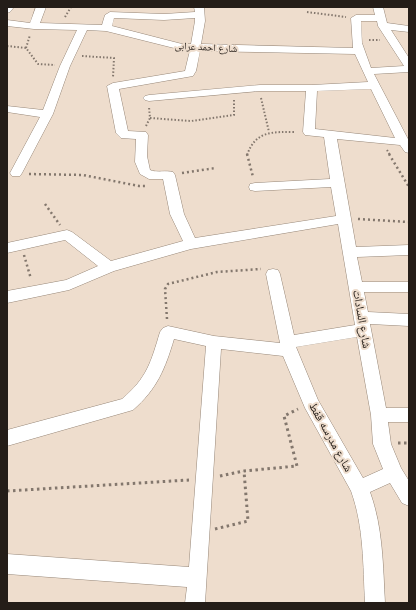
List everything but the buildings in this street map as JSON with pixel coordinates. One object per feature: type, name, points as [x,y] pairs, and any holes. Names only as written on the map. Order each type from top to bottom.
[{"type":"street","points":[[34,26],[41,7]]},
{"type":"street","points":[[368,71],[409,68],[381,22],[378,7]]},
{"type":"street","points":[[106,28],[110,15],[164,17],[199,11],[195,48],[189,74],[113,86],[122,133],[125,135],[142,135],[142,169],[147,174],[170,180],[181,225],[191,244]]},
{"type":"street","points":[[405,145],[359,51],[356,40],[356,18],[409,29]]},
{"type":"street","name":"شارع احمد عرابى","points":[[7,23],[34,26],[106,28],[132,33],[170,45],[195,48],[359,51]]},
{"type":"street","points":[[16,173],[47,114],[67,61],[84,27]]},
{"type":"street","points":[[149,98],[260,88],[312,88],[376,85]]},
{"type":"street","points":[[312,88],[309,132],[381,140],[405,145]]},
{"type":"street","points":[[7,109],[47,114]]},
{"type":"street","name":"شارع السادات","points":[[330,135],[343,219],[380,415],[382,444],[394,473],[409,497]]},
{"type":"street","points":[[255,187],[337,183]]},
{"type":"street","points":[[7,297],[68,284],[88,278],[109,267],[191,244],[343,219]]},
{"type":"street","points":[[7,248],[67,235],[109,267]]},
{"type":"street","points":[[349,252],[409,250]]},
{"type":"street","name":"شارع مدرسه قفط","points":[[273,274],[288,346],[311,403],[359,488],[365,504],[369,521],[375,603]]},
{"type":"street","points":[[356,286],[409,287]]},
{"type":"street","points":[[7,438],[127,405],[141,395],[155,374],[168,332],[214,342],[288,346],[363,324],[409,320]]},
{"type":"street","points":[[195,603],[214,342]]},
{"type":"street","points":[[380,415],[409,415]]},
{"type":"street","points":[[359,488],[394,473]]},
{"type":"street","points":[[7,564],[198,578]]},
{"type":"path","points":[[307,12],[356,18]]},
{"type":"path","points":[[356,40],[391,40]]},
{"type":"path","points":[[7,46],[26,48],[38,64],[114,58],[113,86]]},
{"type":"path","points":[[260,88],[268,132]]},
{"type":"path","points":[[150,118],[191,120],[234,115],[234,90]]},
{"type":"path","points":[[255,187],[247,154],[256,139],[268,132],[309,132]]},
{"type":"path","points":[[381,140],[409,187]]},
{"type":"path","points":[[16,173],[83,175],[139,186],[170,180],[216,168]]},
{"type":"path","points":[[44,204],[67,235]]},
{"type":"path","points":[[343,219],[409,222]]},
{"type":"path","points":[[21,245],[35,292]]},
{"type":"path","points":[[168,332],[165,289],[168,284],[217,272],[265,268],[271,270],[273,274]]},
{"type":"path","points":[[7,491],[204,479],[244,471],[297,466],[284,416],[311,403]]},
{"type":"path","points":[[201,533],[248,521],[244,471]]}]
